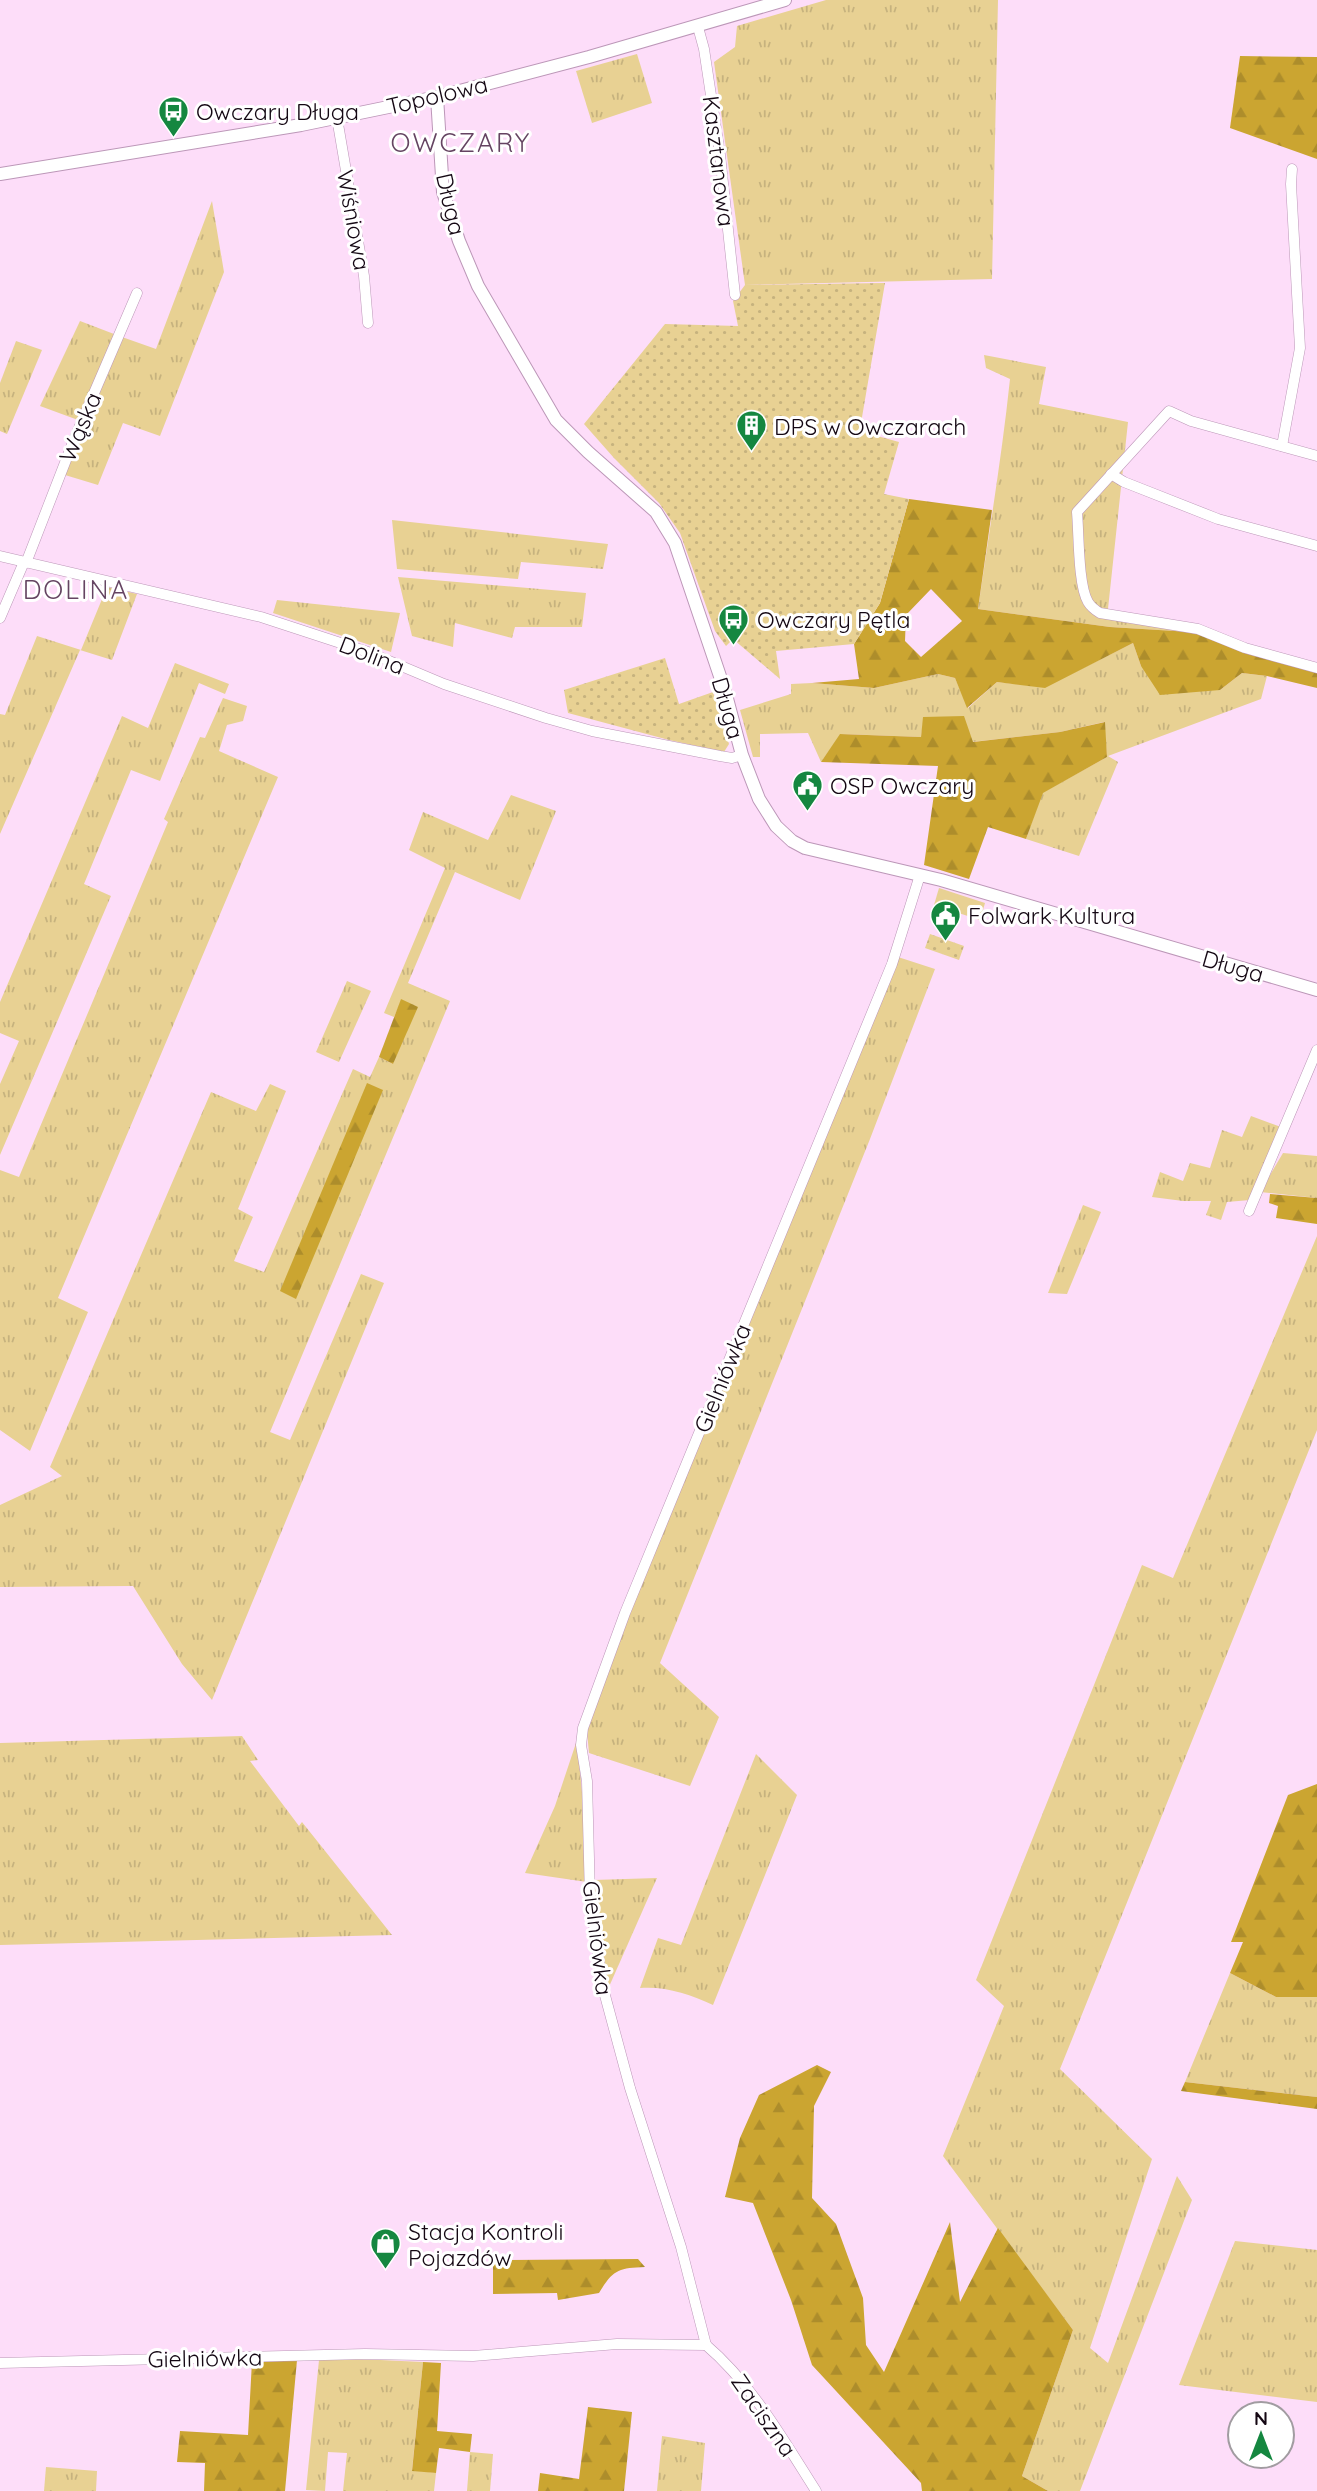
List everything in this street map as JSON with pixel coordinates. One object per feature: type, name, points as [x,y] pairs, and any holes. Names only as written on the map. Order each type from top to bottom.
[{"type":"street","name":"Topolowa","points":[[0,174],[337,118],[437,96],[698,27],[785,0]]},
{"type":"street","name":"Kasztanowa","points":[[698,27],[704,49],[720,155],[735,295]]},
{"type":"street","name":"Długa","points":[[437,96],[443,192],[459,241],[478,286],[556,420],[656,512],[675,543],[725,691],[742,755],[759,799],[776,826],[792,841],[828,855],[920,875],[1317,990]]},
{"type":"street","name":"Wiśniowa","points":[[337,118],[364,276],[368,323]]},
{"type":"street","points":[[1282,446],[1300,348],[1292,169]]},
{"type":"street","name":"Wąska","points":[[0,618],[137,293]]},
{"type":"street","points":[[1317,456],[1191,421],[1169,411],[1077,512],[1083,586],[1086,599],[1092,608],[1100,613],[1198,629],[1245,648],[1317,668]]},
{"type":"street","points":[[1111,474],[1124,482],[1218,519],[1317,546]]},
{"type":"street","name":"Dolina","points":[[0,556],[281,622],[368,652],[444,684],[556,721],[720,756],[732,758],[742,755]]},
{"type":"street","name":"Gielniówka","points":[[0,2363],[365,2354],[473,2356],[621,2344],[706,2345],[681,2247],[630,2088],[603,1988],[590,1899],[587,1781],[581,1745],[583,1728],[635,1588],[892,964],[920,875]]},
{"type":"street","points":[[1249,1211],[1317,1050]]},
{"type":"street","name":"Zaciszna","points":[[706,2345],[725,2361],[761,2408],[816,2491]]},
{"type":"green space","points":[[826,0],[998,0],[992,279],[745,285],[714,62],[735,47],[737,26]]},
{"type":"green space","points":[[637,54],[652,103],[592,123],[576,71]]},
{"type":"green space","points":[[1240,56],[1317,57],[1317,159],[1230,128]]},
{"type":"green space","points":[[212,201],[224,272],[160,436],[123,423],[98,485],[65,475],[122,337],[156,349]]},
{"type":"green space","points":[[885,283],[861,423],[870,434],[899,442],[884,494],[909,499],[880,603],[854,644],[776,651],[780,679],[733,639],[726,646],[715,631],[680,533],[659,503],[584,424],[665,324],[738,326],[733,301],[745,285]]},
{"type":"green space","points":[[80,321],[114,334],[78,420],[40,406]]},
{"type":"green space","points":[[16,341],[42,350],[7,434],[0,431],[0,383]]},
{"type":"green space","points":[[984,355],[1046,367],[1039,404],[1128,422],[1108,609],[1191,632],[1110,627],[978,609],[1010,379],[986,368]]},
{"type":"green space","points":[[909,499],[992,510],[978,609],[1110,627],[1191,632],[1317,668],[1317,688],[1242,673],[1220,690],[1160,695],[1141,666],[1133,643],[1045,688],[997,682],[967,708],[955,678],[938,674],[874,688],[812,683],[859,679],[854,644],[880,603]],"holes":[[[931,589],[962,621],[921,657],[905,641],[906,615]]]},
{"type":"green space","points":[[392,520],[608,544],[603,569],[521,562],[518,579],[397,569]]},
{"type":"green space","points":[[398,577],[586,593],[582,627],[515,627],[512,638],[455,623],[453,647],[412,636]]},
{"type":"green space","points":[[107,587],[137,594],[112,660],[80,650],[0,834],[0,714],[5,715],[37,636],[81,650]]},
{"type":"green space","points":[[277,600],[400,613],[391,652],[273,613]]},
{"type":"green space","points":[[1133,643],[1141,666],[1220,690],[1242,673],[1267,676],[1261,699],[1108,756],[1118,762],[1079,856],[1026,839],[1042,793],[1107,757],[1104,722],[1060,732],[972,742],[924,717],[921,737],[841,734],[821,762],[808,733],[760,734],[760,757],[753,757],[740,710],[791,694],[791,684],[874,688],[938,674],[955,678],[968,708],[997,682],[1045,687]]},
{"type":"green space","points":[[665,658],[679,704],[713,692],[729,744],[724,752],[568,713],[564,690]]},
{"type":"green space","points":[[175,663],[229,684],[225,694],[199,683],[160,781],[131,770],[84,884],[111,896],[0,1155],[0,1084],[19,1041],[0,1033],[0,1002],[122,716],[148,728]]},
{"type":"green space","points":[[223,698],[247,706],[243,721],[227,725],[219,751],[278,777],[58,1298],[88,1312],[30,1451],[0,1430],[0,1170],[19,1177],[168,822],[164,819],[200,737],[205,738]]},
{"type":"green space","points":[[964,716],[973,742],[1060,732],[1105,722],[1107,757],[1043,793],[1026,839],[988,827],[969,879],[924,865],[938,766],[821,762],[840,734],[921,737],[923,717]]},
{"type":"green space","points":[[511,795],[556,811],[520,900],[455,872],[408,983],[450,1001],[270,1432],[290,1440],[361,1274],[384,1283],[212,1700],[182,1664],[133,1586],[0,1587],[0,1505],[62,1476],[50,1467],[211,1092],[256,1111],[270,1084],[286,1091],[238,1209],[253,1217],[234,1261],[264,1272],[353,1069],[370,1077],[379,1057],[393,1064],[402,999],[394,1017],[384,1013],[445,868],[409,850],[423,812],[488,840]]},
{"type":"green space","points":[[939,888],[985,903],[980,920],[934,905]]},
{"type":"green space","points":[[930,934],[964,946],[959,960],[925,948]]},
{"type":"green space","points":[[898,957],[935,969],[870,1139],[660,1663],[719,1717],[690,1786],[589,1753],[587,1732],[623,1626]]},
{"type":"green space","points":[[347,981],[371,991],[339,1062],[316,1052]]},
{"type":"green space","points":[[401,999],[418,1007],[393,1064],[379,1057]]},
{"type":"green space","points":[[367,1083],[383,1090],[296,1299],[280,1291]]},
{"type":"green space","points":[[1251,1116],[1281,1127],[1250,1200],[1227,1202],[1221,1220],[1206,1215],[1211,1201],[1152,1197],[1160,1172],[1183,1181],[1190,1163],[1210,1168],[1222,1130],[1242,1137]]},
{"type":"green space","points":[[1283,1153],[1317,1156],[1317,1198],[1260,1192]]},
{"type":"green space","points":[[1270,1194],[1317,1198],[1317,1224],[1276,1218],[1278,1206],[1269,1203]]},
{"type":"green space","points":[[1083,1205],[1101,1212],[1067,1294],[1048,1293]]},
{"type":"green space","points":[[1317,1236],[1317,1430],[1060,2069],[1152,2159],[1090,2348],[1108,2363],[1177,2176],[1192,2200],[1080,2491],[1048,2491],[1022,2476],[1073,2330],[943,2156],[1004,2006],[976,1980],[1142,1565],[1173,1578]]},
{"type":"green space","points":[[242,1736],[258,1760],[250,1761],[299,1826],[302,1822],[392,1935],[0,1945],[0,1743]]},
{"type":"green space","points":[[577,1740],[587,1882],[525,1873],[555,1806]]},
{"type":"green space","points":[[756,1754],[797,1795],[713,2005],[677,1992],[640,1988],[658,1938],[681,1945]]},
{"type":"green space","points":[[1317,1784],[1317,1997],[1276,1997],[1230,1973],[1243,1942],[1231,1942],[1288,1795]]},
{"type":"green space","points":[[657,1878],[608,1989],[598,1935],[593,1880]]},
{"type":"green space","points":[[1230,1973],[1276,1997],[1317,1997],[1317,2097],[1185,2082]]},
{"type":"green space","points":[[817,2065],[831,2072],[814,2106],[812,2198],[836,2224],[863,2298],[866,2345],[884,2372],[950,2222],[960,2302],[998,2228],[1073,2330],[1022,2476],[1048,2491],[922,2491],[921,2483],[812,2365],[791,2300],[753,2203],[725,2197],[740,2138],[759,2095]]},
{"type":"green space","points":[[1185,2082],[1317,2097],[1317,2109],[1181,2091]]},
{"type":"green space","points":[[1235,2241],[1317,2250],[1317,2402],[1179,2385]]},
{"type":"green space","points":[[638,2259],[645,2267],[617,2272],[608,2279],[599,2293],[558,2300],[557,2293],[493,2294],[493,2260]]},
{"type":"green space","points":[[297,2360],[285,2491],[204,2491],[205,2463],[177,2462],[180,2431],[248,2435],[252,2361]]},
{"type":"green space","points":[[319,2360],[423,2362],[412,2470],[436,2473],[434,2491],[343,2491],[347,2453],[328,2452],[325,2491],[306,2490]]},
{"type":"green space","points":[[423,2362],[441,2363],[437,2431],[472,2434],[470,2452],[439,2448],[436,2473],[412,2471]]},
{"type":"green space","points":[[588,2407],[632,2412],[624,2491],[538,2491],[540,2473],[579,2479]]},
{"type":"green space","points":[[662,2436],[705,2443],[701,2491],[657,2491]]},
{"type":"green space","points":[[470,2452],[493,2454],[490,2491],[467,2491]]},
{"type":"green space","points":[[46,2467],[97,2471],[96,2491],[44,2491]]},
{"type":"place","name":"Owczary Długa","points":[[173,138]]},
{"type":"place","name":"DPS w Owczarach","points":[[751,453]]},
{"type":"place","name":"Owczary Pętla","points":[[734,646]]},
{"type":"place","name":"OSP Owczary","points":[[807,812]]},
{"type":"place","name":"Folwark Kultura","points":[[945,942]]},
{"type":"place","name":"Stacja Kontroli Pojazdów","points":[[385,2271]]},
{"type":"district","name":"OWCZARY","points":[[461,142]]},
{"type":"district","name":"DOLINA","points":[[76,589]]}]
